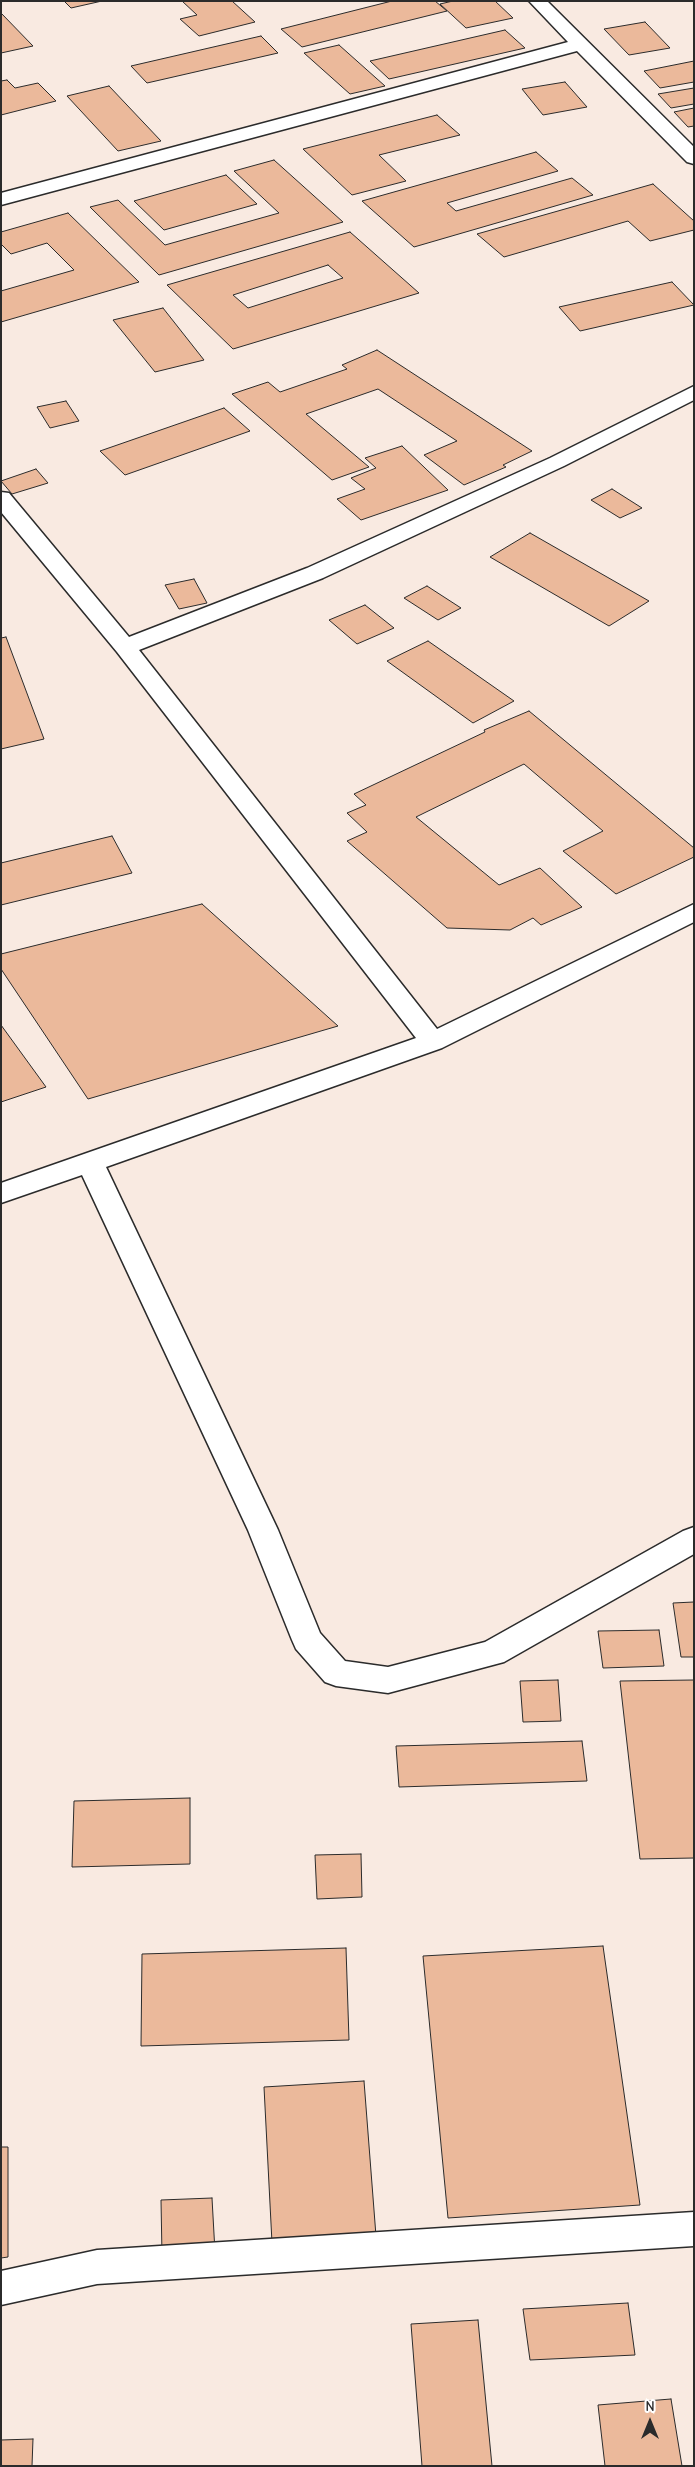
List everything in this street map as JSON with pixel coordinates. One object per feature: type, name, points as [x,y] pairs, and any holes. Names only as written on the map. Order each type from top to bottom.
[{"type":"street","points":[[537,1],[694,158]]},
{"type":"street","points":[[1,199],[579,45]]},
{"type":"street","points":[[125,647],[316,573],[557,462],[694,392]]},
{"type":"street","points":[[1,498],[125,647],[433,1042]]},
{"type":"street","points":[[1,1193],[433,1042],[694,912]]},
{"type":"street","points":[[90,1162],[259,1521],[307,1640],[336,1672],[388,1680],[492,1653],[694,1539]]},
{"type":"street","points":[[1,2288],[97,2267],[694,2229]]},
{"type":"building","points":[[64,1],[102,1],[71,8]]},
{"type":"building","points":[[182,1],[232,1],[255,22],[199,36],[180,19],[197,15]]},
{"type":"building","points":[[392,1],[435,1],[447,11],[302,47],[281,29]]},
{"type":"building","points":[[453,1],[495,1],[513,18],[466,28],[440,4]]},
{"type":"building","points":[[1,13],[33,46],[1,53]]},
{"type":"building","points":[[645,22],[670,48],[629,55],[604,29]]},
{"type":"building","points":[[505,30],[525,48],[389,79],[370,61]]},
{"type":"building","points":[[261,36],[278,53],[147,83],[131,66]]},
{"type":"building","points":[[339,45],[385,86],[350,94],[304,53]]},
{"type":"building","points":[[694,61],[694,82],[660,88],[644,71]]},
{"type":"building","points":[[7,80],[15,88],[38,83],[56,101],[1,115],[1,81]]},
{"type":"building","points":[[565,82],[587,107],[543,115],[522,89]]},
{"type":"building","points":[[109,86],[161,141],[118,151],[67,96]]},
{"type":"building","points":[[694,88],[694,104],[671,108],[658,94]]},
{"type":"building","points":[[694,108],[694,126],[688,127],[674,112]]},
{"type":"building","points":[[437,115],[460,135],[379,155],[406,181],[352,195],[303,149]]},
{"type":"building","points":[[536,152],[558,171],[447,203],[456,211],[572,178],[593,195],[414,247],[362,201]]},
{"type":"building","points":[[274,160],[343,222],[159,275],[90,207],[118,200],[165,245],[279,213],[234,171]]},
{"type":"building","points":[[226,175],[257,204],[164,230],[134,201]]},
{"type":"building","points":[[653,184],[694,221],[694,230],[650,241],[628,221],[504,257],[477,234]]},
{"type":"building","points":[[68,213],[139,282],[1,322],[1,291],[74,270],[47,243],[11,254],[1,244],[1,232]]},
{"type":"building","points":[[350,232],[419,293],[233,349],[167,285]],"holes":[[[328,265],[343,278],[248,308],[233,295]]]},
{"type":"building","points":[[672,282],[694,305],[580,331],[559,307]]},
{"type":"building","points":[[163,308],[204,360],[155,372],[113,320]]},
{"type":"building","points":[[377,350],[532,451],[503,465],[506,467],[464,485],[424,455],[457,441],[378,389],[306,414],[369,467],[332,480],[232,394],[268,382],[280,392],[347,369],[342,365]]},
{"type":"building","points":[[66,401],[79,421],[50,428],[37,407]]},
{"type":"building","points":[[224,408],[250,431],[125,475],[100,451]]},
{"type":"building","points":[[402,446],[448,490],[361,520],[337,499],[365,489],[351,478],[376,468],[365,458]]},
{"type":"building","points":[[36,469],[48,483],[12,494],[1,481]]},
{"type":"building","points":[[612,489],[642,508],[620,518],[591,500]]},
{"type":"building","points":[[530,533],[649,601],[609,626],[490,557]]},
{"type":"building","points":[[194,579],[207,603],[179,609],[165,585]]},
{"type":"building","points":[[427,586],[461,608],[438,620],[404,598]]},
{"type":"building","points":[[365,605],[394,628],[357,644],[329,620]]},
{"type":"building","points":[[6,637],[44,739],[1,749],[1,638]]},
{"type":"building","points":[[428,641],[514,701],[473,723],[387,661]]},
{"type":"building","points":[[529,711],[694,848],[694,857],[616,894],[563,851],[603,831],[524,764],[416,817],[499,885],[540,868],[582,907],[541,925],[533,918],[510,930],[447,928],[347,841],[367,832],[347,813],[366,805],[354,794],[485,732],[484,730]]},
{"type":"building","points":[[112,836],[132,873],[1,905],[1,863]]},
{"type":"building","points":[[202,904],[338,1026],[88,1099],[1,969],[1,954]]},
{"type":"building","points":[[1,1025],[46,1087],[1,1102]]},
{"type":"building","points":[[694,1602],[694,1657],[681,1657],[673,1603]]},
{"type":"building","points":[[659,1630],[664,1666],[603,1668],[598,1631]]},
{"type":"building","points":[[558,1680],[561,1721],[523,1722],[520,1681]]},
{"type":"building","points":[[694,1680],[694,1858],[640,1859],[620,1681]]},
{"type":"building","points":[[582,1741],[587,1781],[399,1787],[396,1746]]},
{"type":"building","points":[[190,1798],[190,1864],[72,1867],[74,1801]]},
{"type":"building","points":[[361,1854],[362,1897],[317,1899],[315,1855]]},
{"type":"building","points":[[603,1946],[640,2205],[448,2218],[423,1956]]},
{"type":"building","points":[[346,1948],[349,2040],[141,2046],[142,1954]]},
{"type":"building","points":[[364,2081],[376,2236],[272,2243],[264,2087]]},
{"type":"building","points":[[1,2147],[8,2147],[8,2257],[1,2258]]},
{"type":"building","points":[[212,2198],[215,2252],[162,2256],[161,2200]]},
{"type":"building","points":[[628,2303],[635,2355],[530,2360],[523,2309]]},
{"type":"building","points":[[478,2320],[492,2466],[422,2466],[411,2324]]},
{"type":"building","points":[[671,2399],[682,2466],[605,2466],[598,2405]]},
{"type":"building","points":[[33,2439],[32,2466],[1,2466],[1,2440]]}]
